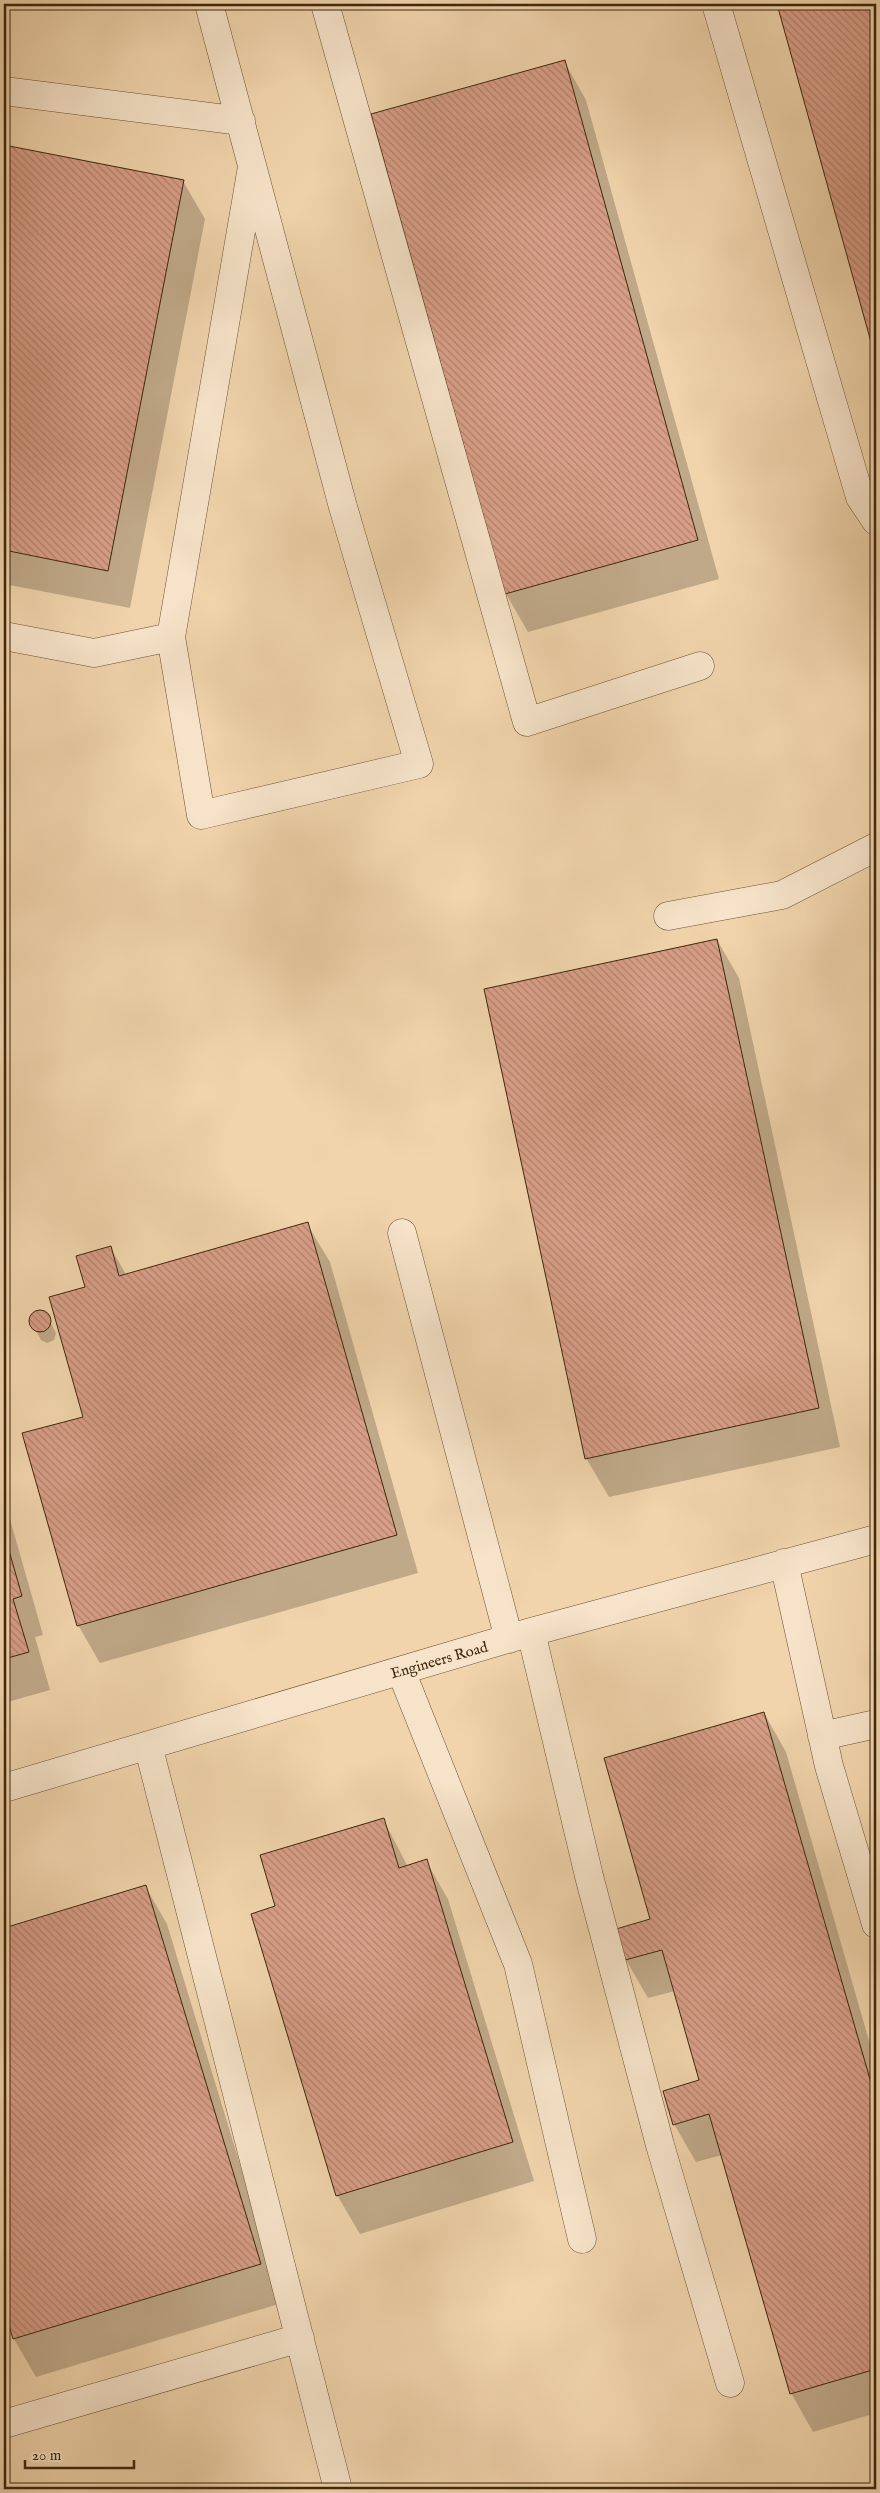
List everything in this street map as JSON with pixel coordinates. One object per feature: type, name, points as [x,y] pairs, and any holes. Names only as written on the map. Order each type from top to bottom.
[{"type":"street","points":[[209,4],[241,121],[343,507],[419,764],[201,815],[171,638],[252,165]]},
{"type":"street","points":[[325,4],[527,722],[700,666]]},
{"type":"street","points":[[716,4],[860,497],[876,521]]},
{"type":"street","points":[[4,91],[241,121]]},
{"type":"street","points":[[5,642],[94,653],[171,638]]},
{"type":"street","points":[[668,916],[782,895],[876,847]]},
{"type":"street","points":[[402,1233],[589,1876],[660,2145],[730,2383]]},
{"type":"street","name":"Engineers Road","points":[[4,1788],[520,1636],[876,1539]]},
{"type":"street","points":[[784,1563],[829,1766],[876,1924]]},
{"type":"street","points":[[401,1671],[518,1964],[582,2240]]},
{"type":"street","points":[[822,1736],[876,1724]]},
{"type":"street","points":[[148,1745],[338,2489]]},
{"type":"street","points":[[4,2424],[300,2338]]},
{"type":"building","points":[[777,4],[876,4],[876,360]]},
{"type":"building","points":[[565,60],[698,540],[505,594],[371,114]]},
{"type":"building","points":[[4,145],[184,180],[108,571],[4,550]]},
{"type":"building","points":[[717,939],[819,1408],[585,1459],[484,989]]},
{"type":"building","points":[[308,1222],[397,1535],[77,1626],[22,1433],[83,1417],[49,1297],[85,1287],[76,1256],[111,1246],[119,1276]]},
{"type":"building","points":[[40,1310],[48,1313],[51,1321],[48,1329],[40,1332],[32,1329],[29,1321],[32,1313]]},
{"type":"building","points":[[4,1533],[22,1596],[13,1599],[29,1652],[4,1659]]},
{"type":"building","points":[[764,1712],[876,2100],[876,2369],[790,2394],[709,2114],[673,2125],[663,2091],[699,2080],[662,1950],[625,1960],[616,1929],[650,1919],[604,1758]]},
{"type":"building","points":[[384,1818],[399,1868],[427,1859],[513,2142],[336,2196],[251,1914],[275,1906],[260,1855]]},
{"type":"building","points":[[146,1885],[261,2264],[13,2339],[4,2309],[4,1928]]}]
